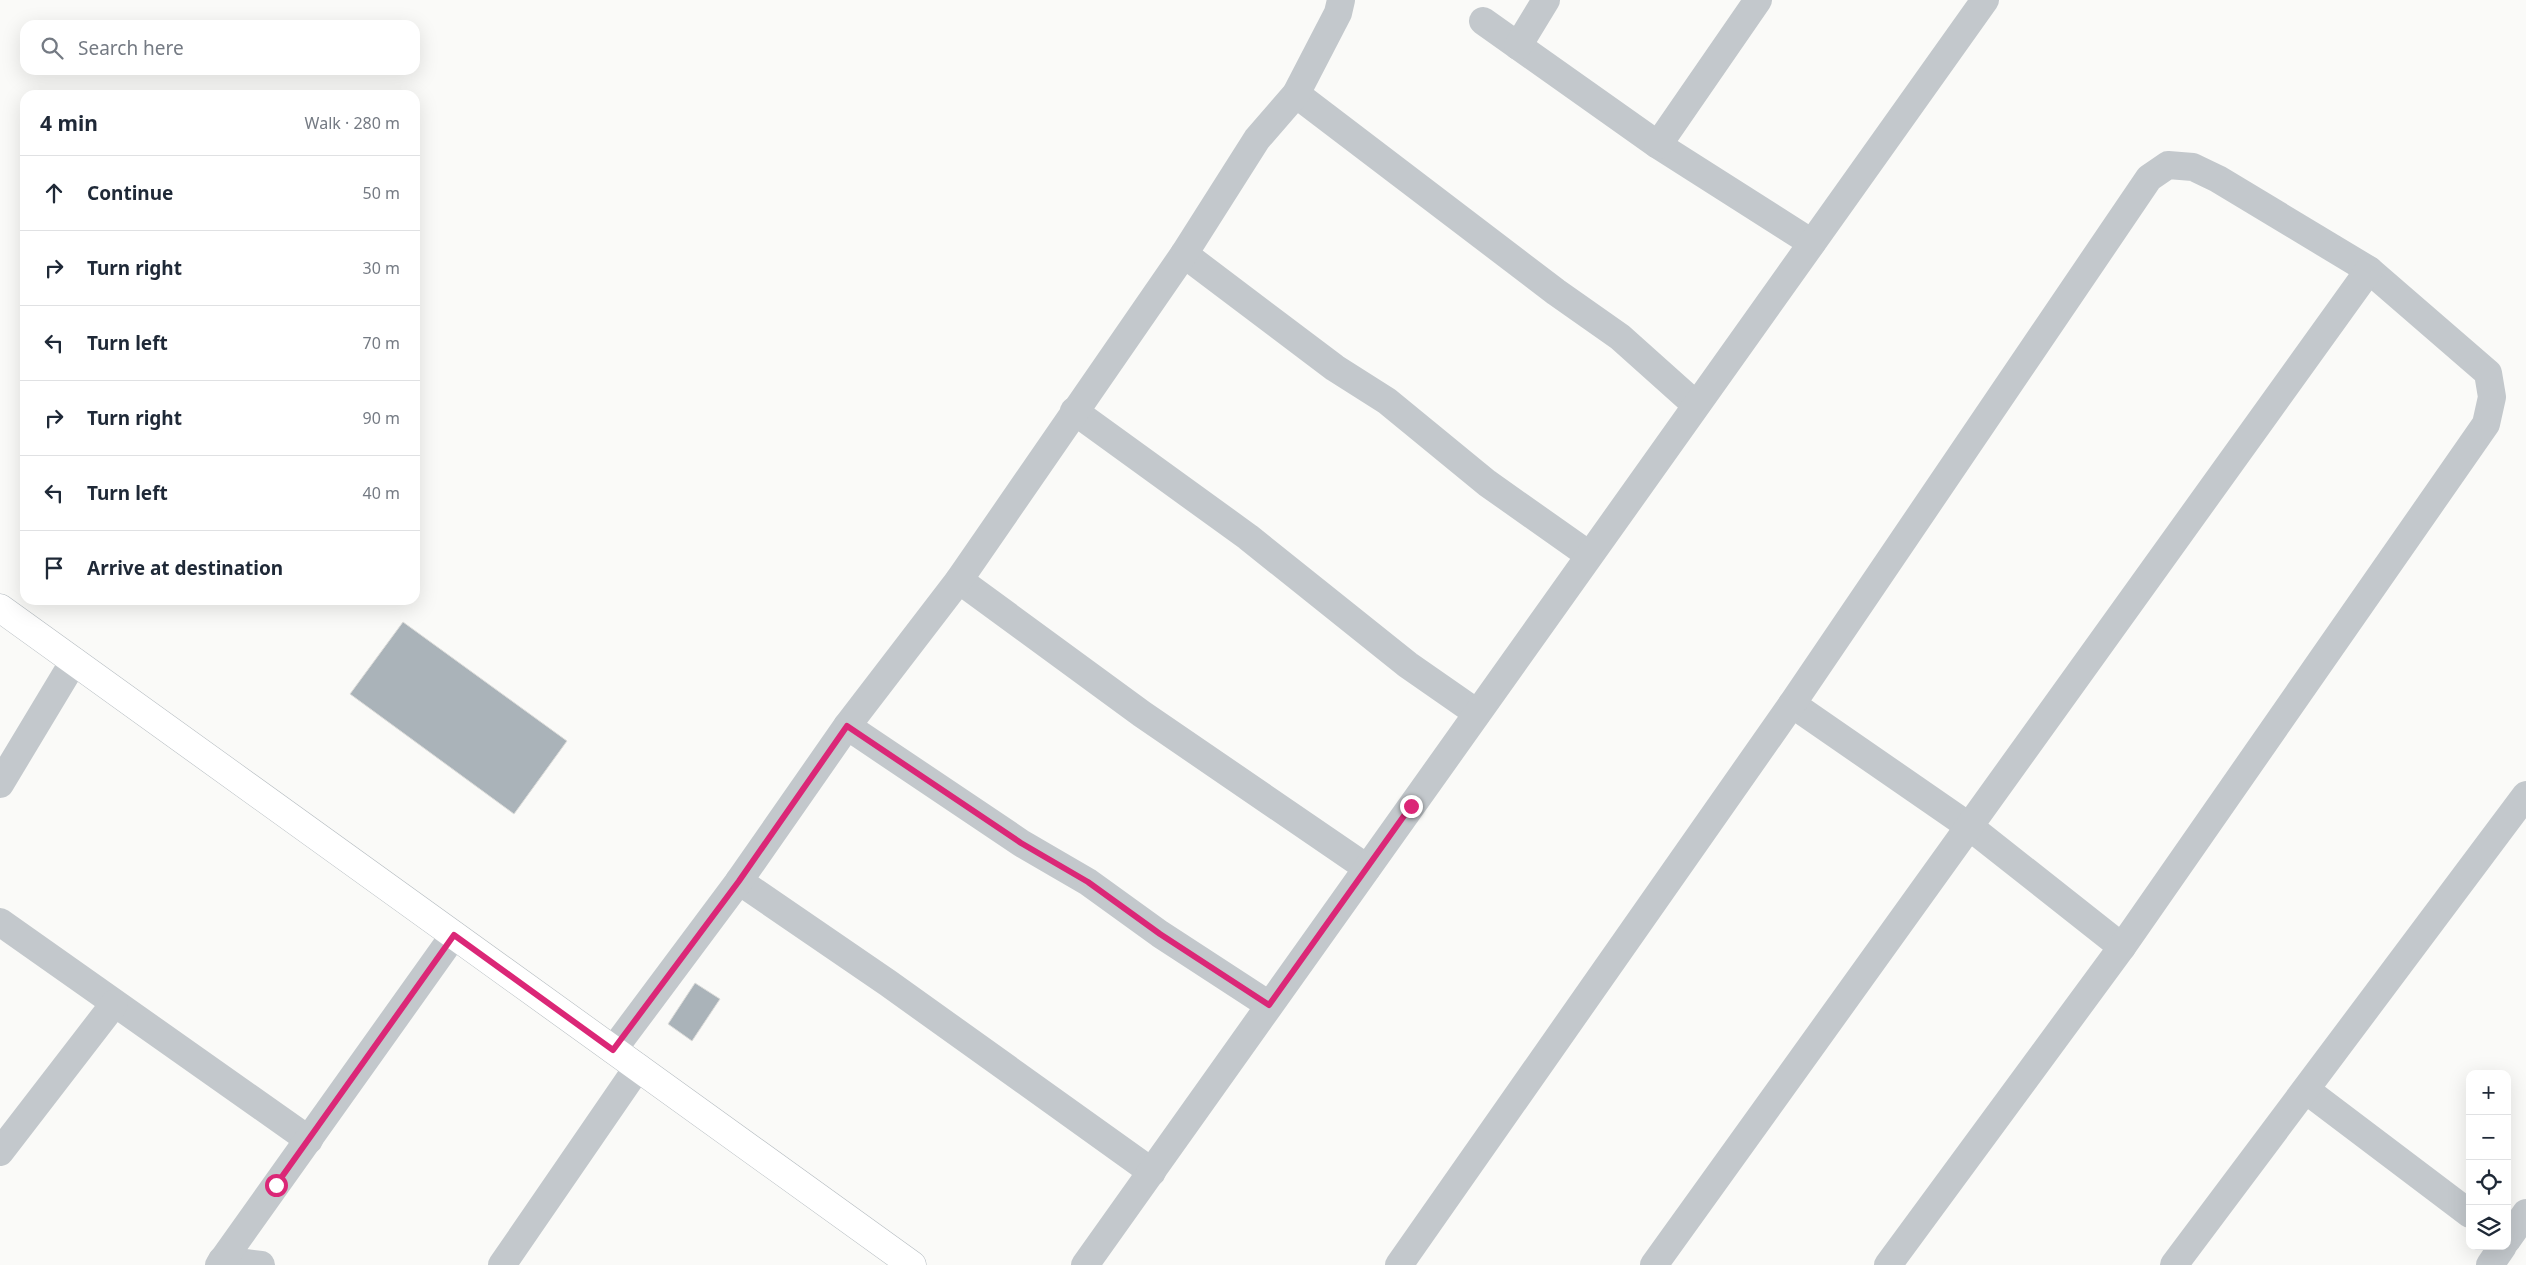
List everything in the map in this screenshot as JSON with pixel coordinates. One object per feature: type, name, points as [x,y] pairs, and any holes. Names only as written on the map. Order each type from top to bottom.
[{"type":"street","points":[[613,1050],[739,881],[847,726],[959,580],[1184,254],[1257,140],[1296,94],[1338,13],[1341,0]]},
{"type":"street","points":[[1518,46],[1546,0]]},
{"type":"street","points":[[1658,145],[1758,0]]},
{"type":"street","points":[[1085,1265],[1985,0]]},
{"type":"street","points":[[1483,21],[1629,122],[1658,145],[1812,243]]},
{"type":"street","points":[[1296,94],[1556,292],[1620,337],[1696,405]]},
{"type":"street","points":[[1399,1265],[1792,704],[2149,178],[2168,165],[2193,167],[2218,179],[2369,270],[2488,373],[2492,397],[2486,424],[2122,947],[1888,1265]]},
{"type":"street","points":[[1184,254],[1335,368],[1387,402],[1510,500],[1589,555]]},
{"type":"street","points":[[1654,1265],[2369,270]]},
{"type":"street","points":[[1074,411],[1248,537],[1408,665],[1477,713]]},
{"type":"street","points":[[959,580],[1142,714],[1367,868]]},
{"type":"street","points":[[0,608],[912,1265]]},
{"type":"street","points":[[0,784],[74,661]]},
{"type":"street","points":[[1792,704],[1970,827],[2122,947]]},
{"type":"street","points":[[847,726],[1021,843],[1088,882],[1160,934],[1269,1005]]},
{"type":"street","points":[[2174,1265],[2526,795]]},
{"type":"street","points":[[739,881],[888,983],[1152,1172]]},
{"type":"street","points":[[0,922],[309,1140]]},
{"type":"street","points":[[221,1263],[454,935]]},
{"type":"street","points":[[0,1152],[114,1004]]},
{"type":"street","points":[[502,1265],[638,1067]]},
{"type":"street","points":[[2306,1090],[2466,1211]]},
{"type":"street","points":[[2511,1234],[2526,1213]]},
{"type":"street","points":[[2490,1265],[2500,1250]]},
{"type":"street","points":[[221,1263],[261,1265]]},
{"type":"building","points":[[403,622],[567,741],[514,814],[350,694]]},
{"type":"building","points":[[695,983],[720,999],[692,1041],[668,1024]]},
{"type":"route","points":[[276,1185],[454,935],[613,1050],[739,881],[847,726],[1021,843],[1088,882],[1160,934],[1269,1005],[1411,806]]}]
